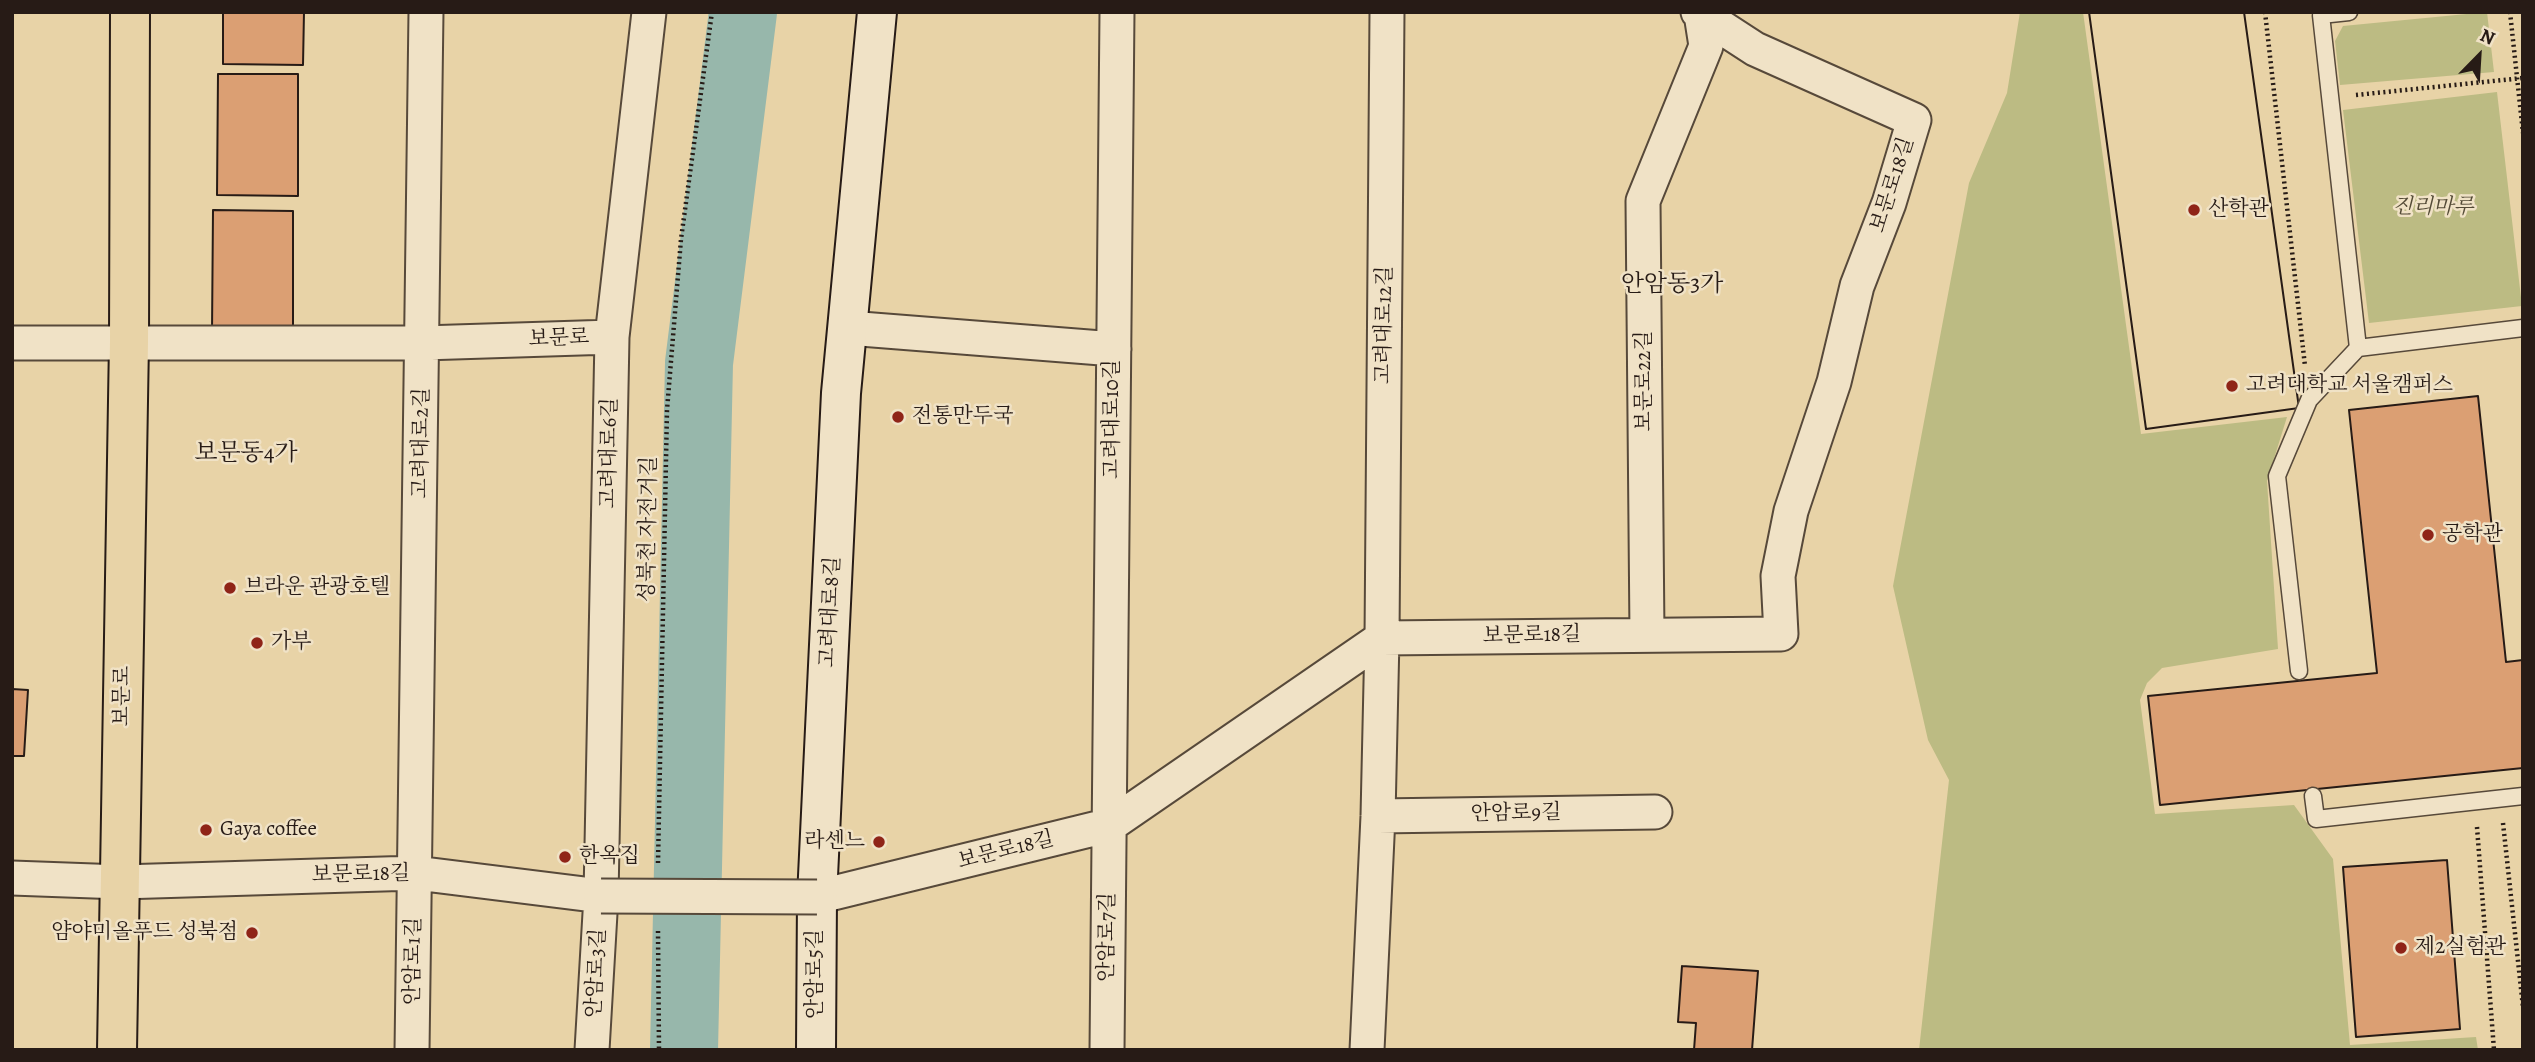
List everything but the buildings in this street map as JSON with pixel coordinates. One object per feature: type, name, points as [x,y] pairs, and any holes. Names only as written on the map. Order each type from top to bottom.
[{"type":"main road","name":"보문로","points":[[117,1050],[129,342],[130,12]]},
{"type":"main road","name":"고려대로8길","points":[[817,897],[841,393],[877,12]]},
{"type":"main road","name":"안암로5길","points":[[816,1050],[817,897]]},
{"type":"street","name":"고려대로2길","points":[[416,873],[426,12]]},
{"type":"street","name":"고려대로6길","points":[[601,896],[612,337],[649,12]]},
{"type":"street","name":"고려대로10길","points":[[1110,825],[1117,12]]},
{"type":"street","name":"고려대로12길","points":[[1382,638],[1387,12]]},
{"type":"street","name":"보문로22길","points":[[1700,13],[1755,49],[1914,120]]},
{"type":"street","name":"보문로22길","points":[[1647,635],[1643,201],[1706,46],[1700,13]]},
{"type":"street","name":"보문로18길","points":[[12,878],[121,883],[416,873],[601,896],[817,897],[1110,825],[1382,638],[1781,634],[1778,576],[1791,511],[1834,382],[1857,286],[1889,203],[1914,120]]},
{"type":"street","points":[[848,328],[1114,349]]},
{"type":"street","name":"보문로","points":[[129,342],[423,343],[612,337]]},
{"type":"street","points":[[12,343],[129,342]]},
{"type":"street","points":[[1367,1050],[1378,816],[1382,638]]},
{"type":"street","name":"안암로9길","points":[[1378,816],[1655,812]]},
{"type":"street","name":"안암로7길","points":[[1107,1050],[1110,825]]},
{"type":"street","name":"안암로1길","points":[[412,1050],[416,873]]},
{"type":"street","name":"안암로3길","points":[[592,1050],[601,896]]},
{"type":"lane","points":[[2349,12],[2321,14],[2358,348]]},
{"type":"lane","points":[[2299,671],[2277,476],[2309,400],[2358,348],[2523,328]]},
{"type":"lane","points":[[2313,796],[2316,818],[2523,796]]},
{"type":"path","name":"성북천 자전거길","points":[[658,874],[667,410],[681,239],[712,12]]},
{"type":"path","points":[[2265,12],[2309,400]]},
{"type":"path","points":[[2510,12],[2520,78],[2523,133]]},
{"type":"path","points":[[2353,95],[2520,78]]},
{"type":"path","points":[[2500,798],[2523,1007]]},
{"type":"path","points":[[2474,801],[2494,1050]]},
{"type":"path","points":[[659,928],[659,1050]]},
{"type":"green space","points":[[2020,12],[2083,12],[2141,434],[2287,417],[2267,481],[2278,649],[2162,668],[2147,683],[2140,700],[2155,814],[2294,805],[2333,859],[2350,1045],[2476,1037],[2478,1050],[1919,1050],[1949,780],[1928,740],[1893,586],[1969,183],[2007,93]]},
{"type":"green space","points":[[2487,12],[2494,72],[2340,85],[2335,41],[2343,26]]},
{"type":"green space","name":"진리마루","points":[[2497,92],[2522,306],[2369,323],[2343,110]]},
{"type":"waterway","points":[[684,1050],[699,363],[743,12]]},
{"type":"place","name":"산학관","points":[[2194,210]]},
{"type":"place","name":"고려대학교 서울캠퍼스","points":[[2232,386]]},
{"type":"place","name":"전통만두국","points":[[898,417]]},
{"type":"place","name":"공학관","points":[[2428,535]]},
{"type":"place","name":"브라운 관광호텔","points":[[230,588]]},
{"type":"place","name":"가부","points":[[257,643]]},
{"type":"place","name":"Gaya coffee","points":[[206,830]]},
{"type":"place","name":"라센느","points":[[879,842]]},
{"type":"place","name":"한옥집","points":[[565,857]]},
{"type":"place","name":"얌야미올푸드 성북점","points":[[252,933]]},
{"type":"place","name":"제2실험관","points":[[2401,948]]},
{"type":"district","name":"안암동3가","points":[[1672,285]]},
{"type":"district","name":"보문동4가","points":[[246,454]]}]
